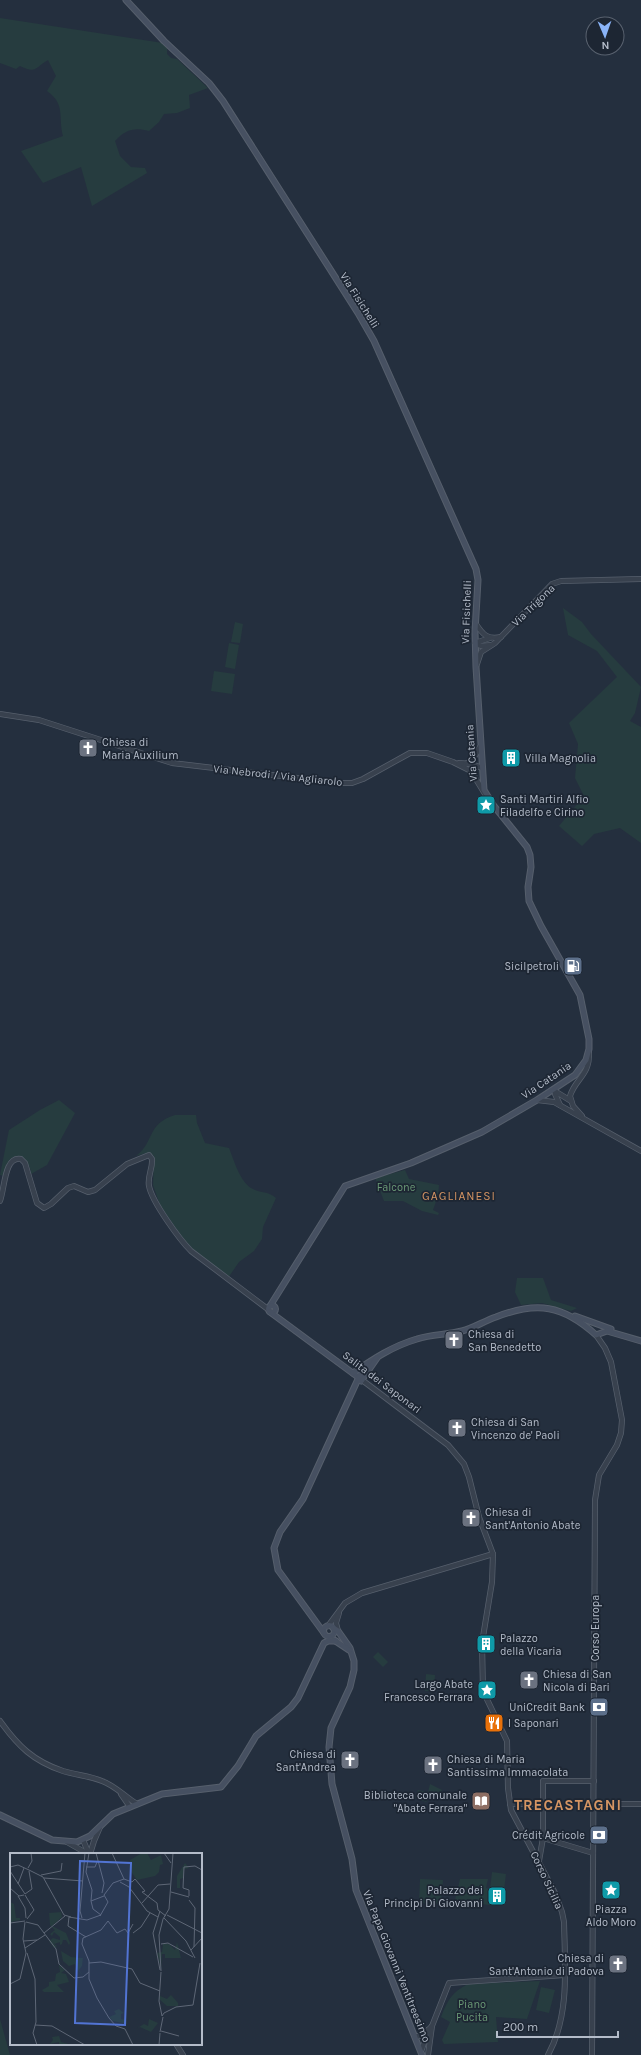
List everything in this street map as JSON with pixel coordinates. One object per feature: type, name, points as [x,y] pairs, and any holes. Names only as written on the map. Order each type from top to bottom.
[{"type":"main road","name":"Via Fisichelli","points":[[126,0],[164,41],[209,83],[223,101],[259,155],[269,174],[368,329],[476,569],[478,580],[475,643],[476,658]]},
{"type":"main road","name":"Via Catania","points":[[272,1308],[277,1294],[345,1186],[415,1162],[482,1132],[555,1089],[575,1075],[582,1068],[589,1049],[584,1011],[580,995],[541,926],[529,901],[528,887],[532,867],[527,847],[487,795],[483,783],[476,658]]},
{"type":"main road","points":[[353,1373],[380,1354],[418,1339],[466,1330],[510,1312],[529,1307],[546,1308],[568,1314],[641,1341]]},
{"type":"main road","name":"Salita dei Saponari","points":[[272,1308],[283,1321],[360,1379]]},
{"type":"main road","points":[[568,1314],[596,1335],[604,1331],[621,1334]]},
{"type":"main road","points":[[360,1379],[380,1354]]},
{"type":"main road","points":[[351,1652],[311,1615],[278,1570],[274,1553],[275,1542],[280,1532],[303,1499],[353,1390],[370,1361]]},
{"type":"main road","points":[[330,1632],[336,1641],[351,1652]]},
{"type":"main road","points":[[0,1816],[48,1838],[67,1842],[83,1840],[100,1827],[108,1818],[123,1810],[162,1794],[222,1787],[238,1766],[256,1736],[291,1707],[298,1698],[320,1649],[330,1632]]},
{"type":"main road","name":"Via Papa Giovanni Ventitreesimo","points":[[351,1652],[354,1661],[353,1678],[331,1728],[329,1747],[332,1784],[352,1859],[357,1896],[415,2037],[421,2047],[422,2055]]},
{"type":"street","name":"Via Trigona","points":[[476,667],[482,652],[501,637],[552,584],[561,581],[641,579]]},
{"type":"street","points":[[476,624],[482,633],[490,638]]},
{"type":"street","points":[[475,643],[490,638],[501,637]]},
{"type":"street","points":[[475,643],[481,646],[492,645]]},
{"type":"street","name":"Via Nebrodi / Via Agliarolo","points":[[1,714],[40,720],[140,754],[182,764],[339,783],[352,783],[363,779],[410,753],[427,753],[453,762]]},
{"type":"street","points":[[466,764],[473,759],[480,747]]},
{"type":"street","points":[[453,762],[472,764],[482,768]]},
{"type":"street","points":[[453,762],[469,770],[474,775],[482,791],[487,795]]},
{"type":"street","points":[[469,770],[482,768]]},
{"type":"street","points":[[570,1101],[572,1092],[587,1070],[589,1062],[589,1049]]},
{"type":"street","points":[[555,1089],[570,1101],[583,1118]]},
{"type":"street","points":[[555,1089],[560,1106]]},
{"type":"street","points":[[537,1100],[549,1100],[641,1151]]},
{"type":"street","points":[[0,1200],[5,1186],[8,1166],[10,1162],[15,1159],[21,1159],[25,1163],[37,1203],[39,1206],[44,1208],[51,1204],[65,1190],[71,1187],[88,1192],[95,1190],[127,1164],[146,1155],[151,1156],[153,1160],[149,1187],[162,1212],[186,1246],[260,1304],[272,1308]]},
{"type":"street","points":[[589,1329],[595,1326],[606,1327]]},
{"type":"street","name":"Corso Europa","points":[[592,2055],[593,1853],[595,1804],[595,1500],[599,1475],[619,1439],[622,1420],[611,1362],[605,1348],[596,1335]]},
{"type":"street","name":"Salita dei Saponari","points":[[360,1379],[448,1445],[464,1464],[471,1482],[492,1554]]},
{"type":"street","points":[[330,1632],[341,1609],[345,1603],[352,1598],[372,1589],[492,1554]]},
{"type":"street","name":"Corso Sicilia","points":[[492,1554],[492,1582],[482,1643],[483,1691],[507,1741],[508,1779],[511,1804],[519,1826],[539,1861],[562,1912],[564,1975],[562,2021],[548,2055]]},
{"type":"street","points":[[330,1632],[341,1609]]},
{"type":"street","points":[[0,1721],[14,1741],[31,1755],[63,1770],[98,1779],[117,1789],[138,1804]]},
{"type":"street","points":[[539,1861],[543,1839],[541,1804],[543,1781],[594,1780]]},
{"type":"street","points":[[117,1789],[131,1807]]},
{"type":"street","points":[[123,1796],[123,1810]]},
{"type":"street","points":[[129,1799],[131,1807]]},
{"type":"street","points":[[511,1804],[541,1804]]},
{"type":"street","points":[[595,1804],[641,1804]]},
{"type":"street","points":[[89,1853],[100,1827]]},
{"type":"street","points":[[543,1839],[593,1853]]},
{"type":"street","points":[[83,1840],[89,1853]]},
{"type":"street","points":[[67,1842],[87,1853]]},
{"type":"street","points":[[428,2055],[432,2026],[449,1983],[564,1975]]},
{"type":"street","points":[[415,2037],[432,2026]]},
{"type":"street","points":[[428,2030],[421,2047],[428,2055]]},
{"type":"street","points":[[177,2045],[183,2055]]},
{"type":"green space","points":[[0,18],[163,43],[167,48],[167,54],[171,58],[177,59],[208,88],[189,95],[190,108],[177,113],[164,114],[159,122],[149,131],[139,129],[130,130],[122,134],[115,141],[120,156],[131,167],[145,168],[147,173],[92,206],[81,167],[43,183],[21,151],[63,136],[59,106],[53,96],[47,91],[56,76],[48,60],[33,70],[20,66],[16,69],[0,63]]},
{"type":"green space","points":[[563,608],[582,622],[591,634],[641,687],[635,713],[630,721],[641,727],[641,843],[620,828],[594,834],[582,846],[559,826],[584,796],[575,778],[578,744],[569,723],[617,677],[597,651],[568,635]]},
{"type":"green space","points":[[235,622],[243,624],[240,643],[231,642]]},
{"type":"green space","points":[[229,643],[239,645],[235,669],[225,667]]},
{"type":"green space","points":[[214,671],[235,674],[232,694],[211,691]]},
{"type":"green space","points":[[59,1100],[75,1113],[47,1165],[31,1174],[27,1163],[17,1156],[13,1157],[9,1161],[6,1166],[4,1176],[0,1175],[9,1130],[40,1110]]},
{"type":"green space","points":[[175,1115],[196,1115],[197,1123],[205,1143],[229,1148],[244,1182],[256,1190],[276,1198],[263,1227],[262,1239],[254,1251],[239,1262],[228,1278],[188,1246],[160,1205],[153,1185],[154,1156],[147,1153],[136,1156],[142,1151],[159,1123]]},
{"type":"green space","name":"Falcone","points":[[405,1170],[409,1179],[439,1185],[438,1196],[433,1210],[439,1213],[438,1215],[422,1211],[403,1201],[384,1201],[375,1178]]},
{"type":"green space","points":[[517,1278],[543,1278],[551,1300],[577,1308],[571,1311],[542,1303],[521,1305],[515,1292]]},
{"type":"green space","points":[[378,1652],[388,1662],[383,1667],[373,1657]]},
{"type":"green space","points":[[426,1674],[435,1675],[434,1691],[425,1691]]},
{"type":"green space","points":[[430,1784],[442,1790],[439,1796],[433,1795],[426,1802],[415,1798],[418,1790],[428,1792]]},
{"type":"green space","points":[[492,1872],[506,1874],[504,1890],[490,1889]]},
{"type":"green space","points":[[420,1879],[443,1880],[441,1904],[419,1903]]},
{"type":"green space","points":[[460,1879],[488,1879],[486,1888],[490,1889],[489,1901],[496,1903],[495,1906],[455,1900]]},
{"type":"green space","name":"Piano Pucita","points":[[540,1981],[527,2019],[496,2017],[498,2042],[444,2044],[442,2040],[450,2022],[441,2017],[451,1998],[462,1987],[468,1984]]},
{"type":"green space","points":[[541,1987],[555,1990],[549,2013],[536,2010]]},
{"type":"green space","points":[[0,2019],[10,2055],[0,2055]]},
{"type":"place","name":"Chiesa di Maria Auxilium","points":[[88,748]]},
{"type":"place","name":"Villa Magnolia","points":[[511,758]]},
{"type":"place","name":"Santi Martiri Alfio Filadelfo e Cirino","points":[[486,805]]},
{"type":"place","name":"Sicilpetroli","points":[[573,966]]},
{"type":"place","name":"Chiesa di San Benedetto","points":[[454,1340]]},
{"type":"place","name":"Chiesa di San Vincenzo de' Paoli","points":[[457,1428]]},
{"type":"place","name":"Chiesa di Sant'Antonio Abate","points":[[471,1518]]},
{"type":"place","name":"Palazzo della Vicaria","points":[[486,1644]]},
{"type":"place","name":"Chiesa di San Nicola di Bari","points":[[529,1680]]},
{"type":"place","name":"Largo Abate Francesco Ferrara","points":[[487,1690]]},
{"type":"place","name":"UniCredit Bank","points":[[599,1707]]},
{"type":"place","name":"I Saponari","points":[[494,1723]]},
{"type":"place","name":"Chiesa di Sant'Andrea","points":[[350,1760]]},
{"type":"place","name":"Chiesa di Maria Santissima Immacolata","points":[[433,1765]]},
{"type":"place","name":"Biblioteca comunale \"Abate Ferrara\"","points":[[481,1801]]},
{"type":"place","name":"Crédit Agricole","points":[[599,1835]]},
{"type":"place","name":"Piazza Aldo Moro","points":[[611,1890]]},
{"type":"place","name":"Palazzo dei Principi Di Giovanni","points":[[497,1896]]},
{"type":"place","name":"Chiesa di Sant'Antonio di Padova","points":[[618,1964]]},
{"type":"district","name":"GAGLIANESI","points":[[459,1196]]},
{"type":"district","name":"TRECASTAGNI","points":[[568,1805]]}]
